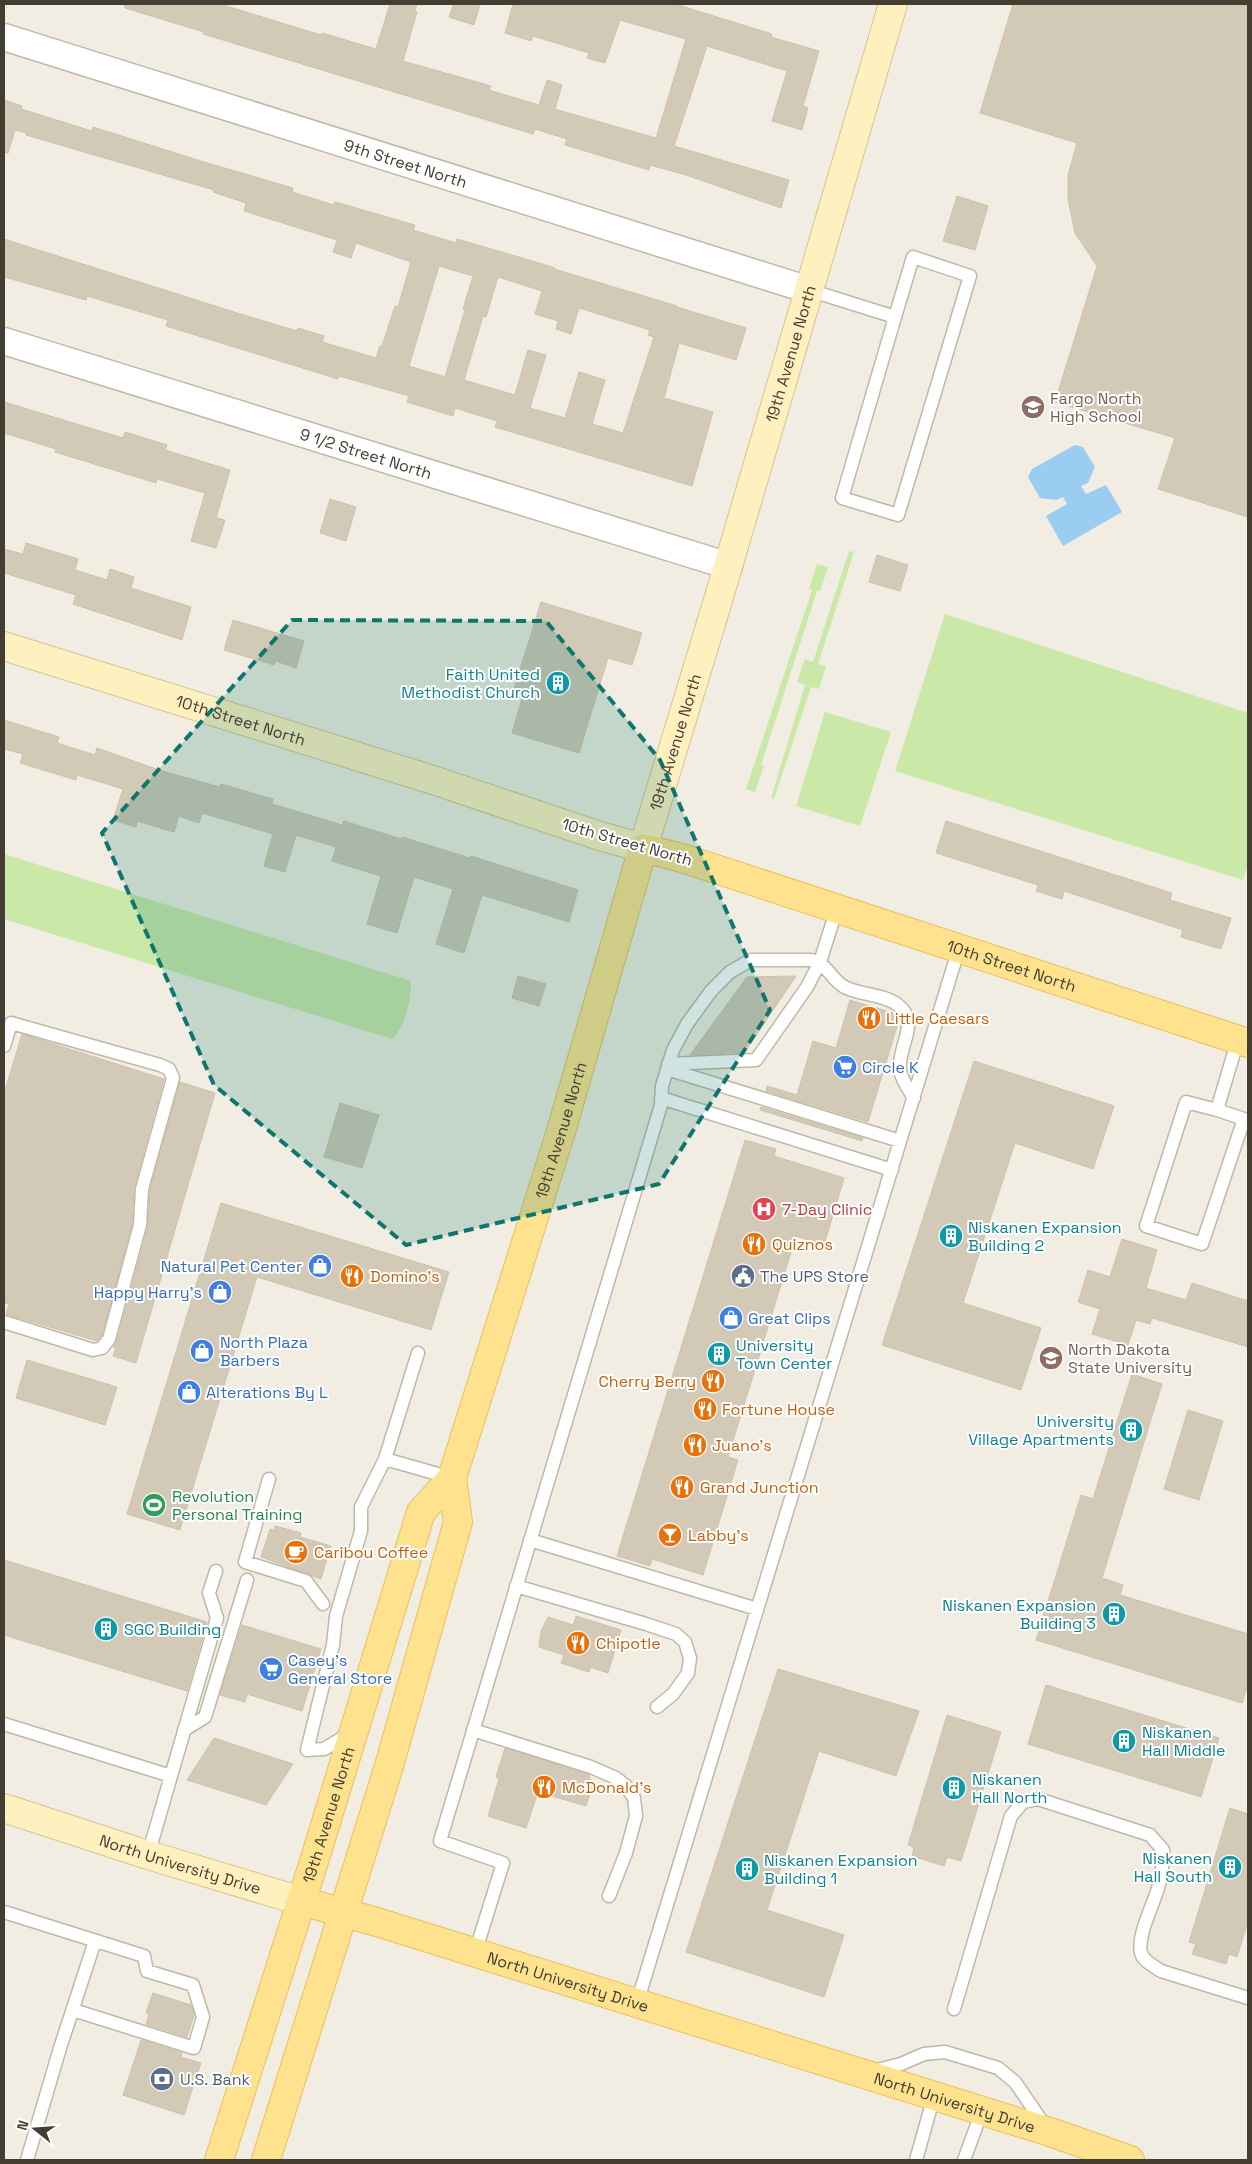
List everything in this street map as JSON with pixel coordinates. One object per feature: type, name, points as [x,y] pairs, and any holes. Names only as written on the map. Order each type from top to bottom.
[{"type":"main road","name":"10th Street North","points":[[643,848],[682,858],[1243,1041]]},
{"type":"main road","name":"19th Avenue North","points":[[219,2160],[421,1512],[452,1478],[562,1128],[643,848]]},
{"type":"main road","name":"19th Avenue North","points":[[266,2160],[389,1766],[458,1522],[452,1478]]},
{"type":"main road","name":"North University Drive","points":[[301,1901],[476,1953],[1050,2132],[1130,2160]]},
{"type":"street","name":"19th Avenue North","points":[[643,848],[729,566],[809,290],[887,5]]},
{"type":"street","name":"9th Street North","points":[[4,37],[809,290]]},
{"type":"street","name":"9 1/2 Street North","points":[[4,341],[729,566]]},
{"type":"street","name":"10th Street North","points":[[4,646],[436,781],[600,836],[643,848]]},
{"type":"street","name":"North University Drive","points":[[4,1808],[148,1855],[301,1901]]},
{"type":"lane","points":[[914,258],[970,276],[898,515],[842,498],[895,317],[914,258]]},
{"type":"lane","points":[[809,290],[895,317]]},
{"type":"lane","points":[[668,1066],[756,1060],[808,986],[820,962],[837,908]]},
{"type":"lane","points":[[637,2003],[959,948]]},
{"type":"lane","points":[[476,1953],[503,1862],[440,1841],[658,1113],[662,1086],[673,1050],[687,1024],[711,991],[730,972],[751,960],[811,960],[820,962],[843,987],[883,998],[897,1004],[904,1012],[908,1021],[908,1028],[900,1054],[900,1072],[914,1098]]},
{"type":"lane","points":[[4,1046],[7,1022],[160,1065],[169,1070],[172,1078],[142,1189],[140,1225],[109,1339],[102,1348],[93,1350],[4,1322]]},
{"type":"lane","points":[[1217,1110],[1243,1041]]},
{"type":"lane","points":[[668,1066],[900,1141]]},
{"type":"lane","points":[[661,1098],[892,1170]]},
{"type":"lane","points":[[1186,1102],[1217,1110],[1246,1120],[1202,1244],[1146,1226],[1186,1102]]},
{"type":"lane","points":[[353,1732],[324,1749],[307,1750],[333,1645],[336,1616],[361,1530],[361,1507],[385,1459],[418,1353]]},
{"type":"lane","points":[[385,1459],[452,1478]]},
{"type":"lane","points":[[269,1479],[245,1562],[306,1581],[323,1604]]},
{"type":"lane","points":[[530,1540],[757,1609]]},
{"type":"lane","points":[[148,1855],[217,1618],[209,1593],[216,1571]]},
{"type":"lane","points":[[184,1730],[205,1717],[247,1580]]},
{"type":"lane","points":[[516,1586],[676,1634],[685,1642],[690,1658],[688,1673],[673,1694],[657,1707]]},
{"type":"lane","points":[[4,1724],[171,1776]]},
{"type":"lane","points":[[473,1730],[591,1767],[616,1778],[626,1786],[634,1798],[636,1816],[626,1853],[609,1896]]},
{"type":"lane","points":[[954,2009],[1011,1816],[1023,1802],[1038,1799],[1150,1836],[1163,1850],[1163,1866],[1141,1941],[1141,1954],[1148,1962],[1161,1970],[1248,1998]]},
{"type":"lane","points":[[4,1912],[144,1956],[147,1971],[193,1985],[203,2017],[194,2048],[73,2010]]},
{"type":"lane","points":[[27,2160],[94,1940]]},
{"type":"lane","points":[[861,2073],[901,2064],[924,2054],[945,2052],[954,2054],[998,2068],[1014,2082],[1050,2132]]},
{"type":"lane","points":[[916,2160],[934,2096]]},
{"type":"lane","points":[[964,2160],[982,2111]]},
{"type":"highlighted area","points":[[292,620],[546,621],[660,760],[770,1010],[659,1184],[406,1245],[214,1085],[102,833]]},
{"type":"green space","points":[[849,551],[854,552],[818,664],[826,666],[819,689],[811,687],[774,799],[771,798],[805,685],[797,682],[805,659],[813,662]]},
{"type":"green space","points":[[817,564],[828,567],[820,591],[817,591],[761,765],[764,766],[755,792],[746,789],[812,590],[809,589]]},
{"type":"green space","points":[[945,614],[1248,713],[1248,864],[1243,880],[895,771]]},
{"type":"green space","points":[[825,712],[891,732],[860,826],[796,806]]},
{"type":"green space","points":[[4,854],[411,981],[409,1004],[404,1020],[397,1034],[392,1039],[4,919]]},
{"type":"water","points":[[1075,445],[1083,447],[1095,467],[1088,483],[1081,486],[1086,494],[1106,485],[1122,512],[1063,546],[1046,516],[1067,504],[1063,497],[1056,500],[1040,498],[1028,477],[1032,469]]},
{"type":"building","points":[[125,4],[220,4],[321,35],[322,33],[376,49],[390,4],[417,4],[415,11],[417,12],[403,61],[491,86],[489,90],[539,105],[547,80],[562,85],[555,109],[656,138],[686,39],[620,20],[605,63],[587,58],[589,53],[533,36],[531,41],[505,33],[513,4],[675,4],[772,34],[771,37],[819,51],[803,106],[808,108],[802,130],[772,121],[787,71],[707,46],[674,146],[789,180],[781,208],[686,175],[650,165],[649,170],[565,145],[567,139],[535,129],[533,134],[203,34],[204,32],[125,8]]},
{"type":"building","points":[[454,4],[480,4],[474,25],[449,17]]},
{"type":"building","points":[[1013,4],[1248,4],[1248,517],[1158,489],[1175,438],[1055,402],[1097,266],[1075,233],[1068,199],[1068,175],[1077,143],[980,113]]},
{"type":"building","points":[[4,100],[22,106],[21,109],[92,131],[93,127],[293,188],[292,192],[334,205],[335,202],[415,225],[413,230],[456,243],[457,239],[519,257],[746,328],[736,360],[679,343],[664,398],[713,412],[692,486],[495,427],[497,421],[455,408],[453,416],[407,402],[409,396],[339,376],[338,379],[166,326],[168,320],[87,296],[86,300],[4,277],[4,239],[234,312],[297,331],[298,328],[324,336],[322,342],[376,358],[380,346],[382,346],[395,306],[398,307],[411,262],[356,243],[351,258],[333,252],[337,240],[244,211],[246,203],[213,192],[214,190],[26,135],[27,133],[15,130],[8,153],[4,152]],"holes":[[[439,266],[473,276],[445,377],[409,366]],[[498,277],[542,291],[535,314],[558,321],[556,329],[571,334],[579,308],[650,330],[648,335],[654,337],[623,433],[592,424],[605,380],[579,372],[565,418],[530,408],[546,355],[528,350],[515,395],[464,380],[483,316],[486,317]]]},
{"type":"building","points":[[957,196],[988,206],[975,250],[943,241]]},
{"type":"building","points":[[4,402],[123,438],[125,432],[167,445],[165,450],[230,470],[216,518],[225,520],[216,548],[191,541],[205,493],[157,479],[156,483],[55,452],[56,449],[4,433]]},
{"type":"building","points":[[330,499],[356,507],[346,541],[320,533]]},
{"type":"building","points":[[26,543],[78,559],[75,570],[107,580],[110,569],[134,577],[131,588],[191,607],[182,640],[73,604],[76,595],[4,573],[4,549],[23,554]]},
{"type":"building","points":[[877,555],[908,565],[900,591],[869,582]]},
{"type":"building","name":"Faith United Methodist Church","points":[[541,602],[642,633],[632,665],[608,658],[579,753],[512,733],[523,695],[513,692]]},
{"type":"building","points":[[233,620],[304,641],[296,668],[276,661],[274,665],[224,650]]},
{"type":"building","points":[[4,720],[59,737],[57,743],[95,755],[97,748],[162,771],[220,787],[221,784],[273,799],[272,804],[342,825],[344,821],[401,839],[402,837],[470,858],[471,856],[578,890],[569,922],[482,895],[464,953],[436,944],[453,889],[414,877],[397,933],[367,924],[381,876],[332,861],[336,847],[296,835],[285,872],[264,866],[273,834],[202,813],[199,823],[179,816],[174,832],[137,821],[136,827],[113,820],[123,789],[77,775],[76,780],[20,763],[23,754],[4,749]]},
{"type":"building","points":[[946,821],[1172,893],[1170,900],[1231,918],[1221,949],[1181,937],[1183,930],[1064,891],[1062,899],[1036,891],[1038,885],[936,853]]},
{"type":"building","points":[[518,976],[546,984],[539,1006],[512,998]]},
{"type":"building","points":[[796,976],[745,1052],[690,1055],[747,977]]},
{"type":"building","name":"Circle K","points":[[850,1000],[893,1013],[898,1023],[868,1122],[766,1091],[767,1086],[797,1095],[813,1041],[836,1048]]},
{"type":"building","points":[[22,1034],[164,1079],[134,1187],[132,1224],[102,1335],[97,1341],[6,1314],[9,1304],[4,1303],[4,1094]]},
{"type":"building","name":"Niskanen Expansion Building 2","points":[[974,1061],[1114,1106],[1093,1169],[1015,1143],[963,1303],[1041,1328],[1021,1390],[882,1345]]},
{"type":"building","points":[[180,1082],[215,1093],[136,1363],[113,1356],[116,1348],[113,1347],[117,1341],[148,1227],[150,1190]]},
{"type":"building","points":[[340,1103],[379,1115],[362,1168],[324,1157]]},
{"type":"building","points":[[761,1107],[863,1138],[862,1141],[760,1110]]},
{"type":"building","name":"University Town Center","points":[[745,1140],[776,1149],[774,1156],[844,1178],[824,1245],[796,1236],[728,1457],[738,1460],[703,1575],[652,1559],[650,1566],[617,1556]]},
{"type":"building","points":[[221,1203],[449,1272],[431,1330],[257,1277],[180,1530],[127,1514]]},
{"type":"building","points":[[1122,1239],[1157,1250],[1146,1288],[1186,1300],[1192,1283],[1248,1301],[1248,1347],[1152,1318],[1150,1324],[1136,1320],[1128,1345],[1092,1334],[1100,1309],[1078,1302],[1088,1270],[1110,1277]]},
{"type":"building","points":[[27,1360],[117,1387],[105,1425],[16,1398]]},
{"type":"building","name":"Niskanen Expansion Building 3","points":[[1132,1374],[1162,1384],[1102,1578],[1123,1585],[1120,1595],[1248,1634],[1248,1684],[1242,1703],[1036,1640],[1081,1495],[1093,1499]]},
{"type":"building","points":[[1188,1410],[1223,1421],[1199,1500],[1164,1489]]},
{"type":"building","name":"Caribou Coffee","points":[[275,1526],[301,1533],[300,1537],[331,1546],[321,1579],[261,1557],[270,1529],[274,1530]]},
{"type":"building","name":"SGC Building","points":[[4,1560],[207,1622],[187,1691],[4,1635]]},
{"type":"building","name":"Chipotle","points":[[576,1616],[621,1630],[608,1673],[590,1667],[589,1672],[561,1663],[564,1655],[539,1647],[541,1631],[548,1617],[573,1625]]},
{"type":"building","name":"Casey's General Store","points":[[242,1625],[321,1649],[302,1711],[247,1694],[245,1702],[220,1695]]},
{"type":"building","name":"Niskanen Expansion Building 1","points":[[778,1669],[919,1711],[896,1776],[819,1751],[767,1910],[844,1935],[824,1997],[686,1952]]},
{"type":"building","name":"Niskanen Hall Middle","points":[[1046,1685],[1219,1738],[1201,1797],[1028,1744]]},
{"type":"building","name":"Niskanen Hall North","points":[[947,1715],[1001,1732],[961,1861],[947,1857],[944,1866],[912,1856],[914,1847],[908,1845]]},
{"type":"building","points":[[214,1738],[293,1764],[266,1805],[187,1780]]},
{"type":"building","name":"McDonald's","points":[[505,1748],[590,1775],[589,1779],[594,1781],[586,1806],[538,1792],[526,1828],[488,1816],[499,1779],[496,1777]]},
{"type":"building","name":"Niskanen Hall South","points":[[1230,1808],[1248,1814],[1248,1921],[1237,1957],[1229,1954],[1226,1964],[1192,1954],[1196,1944],[1189,1942]]},
{"type":"building","points":[[153,1993],[191,2005],[194,2015],[187,2037],[146,2024],[149,2014],[146,2013]]},
{"type":"building","name":"U.S. Bank","points":[[141,2040],[182,2053],[181,2057],[201,2063],[184,2115],[123,2095]]},
{"type":"place","name":"Fargo North High School","points":[[1033,407]]},
{"type":"place","name":"Faith United Methodist Church","points":[[558,683]]},
{"type":"place","name":"Little Caesars","points":[[869,1018]]},
{"type":"place","name":"Circle K","points":[[845,1067]]},
{"type":"place","name":"7-Day Clinic","points":[[764,1209]]},
{"type":"place","name":"Niskanen Expansion Building 2","points":[[951,1236]]},
{"type":"place","name":"Quiznos","points":[[754,1244]]},
{"type":"place","name":"Natural Pet Center","points":[[320,1266]]},
{"type":"place","name":"Domino's","points":[[352,1276]]},
{"type":"place","name":"The UPS Store","points":[[743,1276]]},
{"type":"place","name":"Happy Harry's","points":[[220,1292]]},
{"type":"place","name":"Great Clips","points":[[731,1318]]},
{"type":"place","name":"North Plaza Barbers","points":[[202,1351]]},
{"type":"place","name":"University Town Center","points":[[719,1354]]},
{"type":"place","name":"North Dakota State University","points":[[1051,1358]]},
{"type":"place","name":"Cherry Berry","points":[[713,1381]]},
{"type":"place","name":"Alterations By L","points":[[189,1392]]},
{"type":"place","name":"Fortune House","points":[[705,1409]]},
{"type":"place","name":"University Village Apartments","points":[[1131,1430]]},
{"type":"place","name":"Juano's","points":[[695,1445]]},
{"type":"place","name":"Grand Junction","points":[[682,1487]]},
{"type":"place","name":"Revolution Personal Training","points":[[154,1505]]},
{"type":"place","name":"Labby's","points":[[670,1535]]},
{"type":"place","name":"Caribou Coffee","points":[[296,1552]]},
{"type":"place","name":"Niskanen Expansion Building 3","points":[[1114,1614]]},
{"type":"place","name":"SGC Building","points":[[106,1629]]},
{"type":"place","name":"Chipotle","points":[[578,1643]]},
{"type":"place","name":"Casey's General Store","points":[[271,1669]]},
{"type":"place","name":"Niskanen Hall Middle","points":[[1124,1741]]},
{"type":"place","name":"McDonald's","points":[[544,1787]]},
{"type":"place","name":"Niskanen Hall North","points":[[954,1788]]},
{"type":"place","name":"Niskanen Hall South","points":[[1230,1867]]},
{"type":"place","name":"Niskanen Expansion Building 1","points":[[747,1869]]},
{"type":"place","name":"U.S. Bank","points":[[162,2079]]}]
